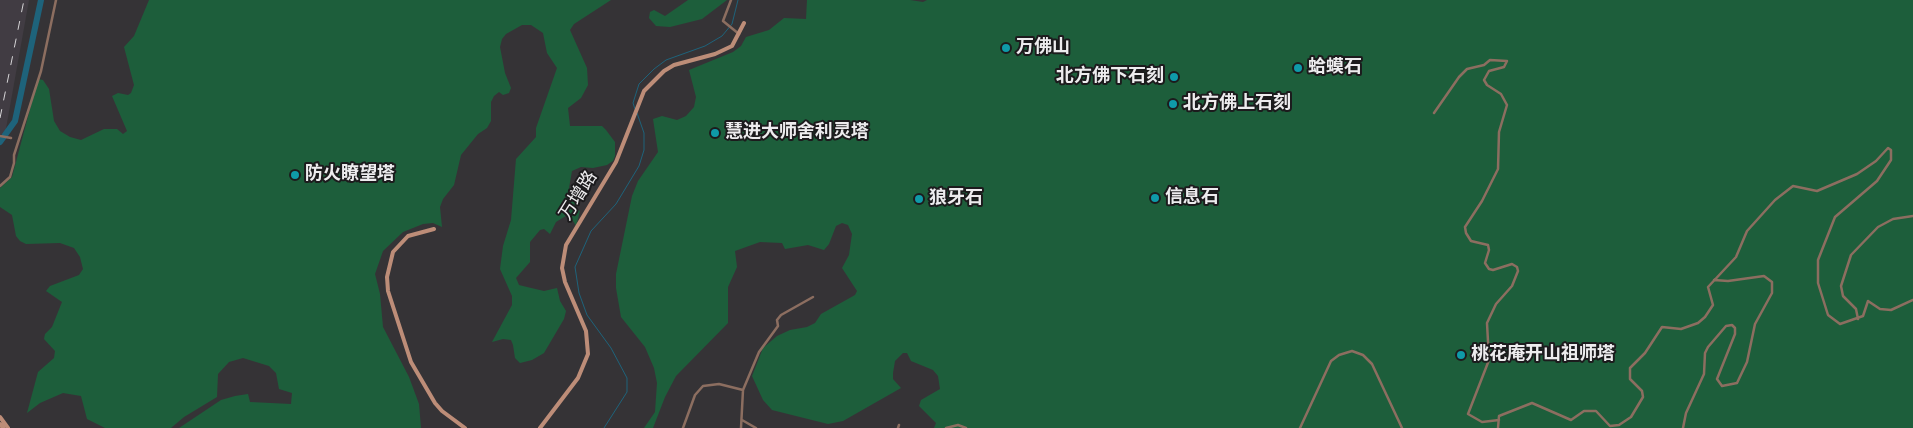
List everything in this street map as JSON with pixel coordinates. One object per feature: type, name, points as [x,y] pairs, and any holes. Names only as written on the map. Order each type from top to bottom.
[{"type":"street","points":[[0,186],[10,177],[14,155],[41,71],[56,0]]},
{"type":"street","points":[[731,0],[723,20],[727,26],[739,34]]},
{"type":"street","name":"万增路","points":[[540,428],[578,378],[588,354],[586,330],[573,305],[562,268],[566,245],[616,162],[644,91],[664,71],[674,65],[732,46],[744,23]]},
{"type":"street","points":[[1434,113],[1459,77],[1467,69],[1484,65],[1490,60],[1507,61],[1504,67],[1489,71],[1484,80],[1487,85],[1501,94],[1507,105],[1499,132],[1498,169],[1482,201],[1465,227],[1471,241],[1488,245],[1489,250],[1486,263],[1489,269],[1494,270],[1512,264],[1517,267],[1518,271],[1512,286],[1496,304],[1487,323],[1489,360],[1468,414],[1482,422],[1499,420]]},
{"type":"street","points":[[0,136],[11,138]]},
{"type":"street","points":[[1498,428],[1499,420],[1503,414],[1517,410],[1532,402],[1571,420],[1584,411],[1596,411],[1610,426],[1619,425],[1631,416],[1643,398],[1642,391],[1630,380],[1630,368],[1645,353],[1662,327],[1681,329],[1698,323],[1705,317],[1713,305],[1707,290],[1736,257],[1747,231],[1793,186],[1817,191],[1857,174],[1876,161],[1888,148],[1891,150],[1891,160],[1877,182],[1835,217],[1818,260],[1818,283],[1828,315],[1840,324],[1863,316],[1868,301],[1880,310],[1891,310],[1913,300]]},
{"type":"street","points":[[1858,319],[1856,309],[1843,296],[1841,286],[1851,255],[1878,227],[1896,218],[1913,216]]},
{"type":"street","points":[[434,229],[408,236],[392,252],[388,273],[388,291],[411,362],[435,403],[442,411],[465,428]]},
{"type":"street","points":[[1683,428],[1691,400],[1704,374],[1704,358],[1708,347],[1726,326],[1732,325],[1736,328],[1717,380],[1722,386],[1738,383],[1747,362],[1755,324],[1772,293],[1772,282],[1764,276],[1728,281],[1714,280]]},
{"type":"street","points":[[741,428],[743,390],[759,352],[778,326],[778,320],[781,315],[813,297]]},
{"type":"street","points":[[1300,428],[1331,361],[1341,354],[1352,351],[1363,355],[1372,364],[1402,428]]},
{"type":"street","points":[[683,428],[696,395],[704,386],[719,384],[743,390]]},
{"type":"street","points":[[0,417],[8,428]]},
{"type":"street","points":[[742,420],[756,428]]},
{"type":"street","points":[[0,424],[3,428]]},
{"type":"street","points":[[946,428],[958,426],[966,428]]},
{"type":"shaded area","points":[[0,0],[29,0],[5,134],[0,134]]},
{"type":"green space","points":[[149,0],[611,0],[574,24],[570,30],[587,68],[588,85],[581,98],[568,108],[570,126],[602,126],[606,130],[615,142],[615,156],[613,161],[607,165],[593,168],[581,167],[572,171],[569,188],[581,190],[575,208],[580,211],[576,226],[569,214],[556,222],[550,234],[544,229],[540,230],[530,242],[530,262],[516,278],[519,285],[527,287],[544,291],[557,288],[560,301],[566,311],[564,319],[544,353],[532,360],[520,363],[515,358],[511,340],[503,339],[492,342],[512,305],[512,296],[500,269],[503,246],[511,220],[516,159],[536,137],[536,128],[557,68],[547,53],[543,33],[531,25],[522,25],[506,34],[502,39],[500,47],[505,73],[511,88],[509,93],[503,95],[499,92],[494,96],[491,102],[491,121],[487,128],[478,134],[461,155],[454,185],[443,199],[440,207],[442,227],[433,223],[423,224],[403,232],[383,251],[375,274],[380,294],[383,327],[409,377],[419,404],[421,428],[179,428],[221,400],[235,396],[248,394],[250,402],[291,404],[292,393],[279,389],[276,373],[269,366],[243,358],[229,362],[218,374],[217,397],[184,417],[171,428],[105,428],[87,419],[81,396],[63,393],[40,403],[27,413],[38,372],[54,358],[55,351],[44,339],[45,334],[52,327],[62,302],[46,291],[50,286],[79,275],[83,269],[80,257],[74,248],[60,243],[26,244],[20,241],[16,236],[12,215],[0,207],[0,188],[12,177],[38,79],[43,80],[49,89],[54,121],[60,131],[70,137],[81,140],[104,129],[117,129],[123,134],[127,131],[112,96],[118,93],[128,95],[131,93],[134,85],[124,47],[134,36]]},
{"type":"green space","points":[[688,0],[727,0],[702,19],[670,27],[656,26],[649,18],[650,12],[654,10],[665,16]]},
{"type":"green space","points":[[807,0],[910,0],[923,2],[927,0],[1913,0],[1913,428],[934,428],[936,423],[919,406],[921,400],[940,389],[938,376],[933,370],[911,361],[907,353],[903,353],[895,361],[893,379],[901,388],[843,421],[828,424],[772,410],[763,400],[752,376],[763,348],[777,336],[815,323],[821,314],[855,295],[857,291],[842,268],[849,255],[852,234],[848,225],[842,223],[836,226],[829,244],[824,250],[808,245],[785,249],[782,243],[760,242],[735,251],[737,267],[728,287],[728,323],[676,376],[665,397],[653,428],[644,428],[655,412],[657,383],[654,368],[645,347],[621,317],[616,288],[616,274],[632,196],[638,181],[658,152],[653,119],[662,116],[677,120],[686,116],[694,107],[696,97],[689,70],[733,52],[741,46],[746,37],[769,30],[784,18],[806,19]]},
{"type":"waterway","points":[[0,142],[15,121],[41,0]]},
{"type":"waterway","points":[[635,109],[633,103],[639,84],[666,60],[705,46],[722,36],[732,24],[738,0]]},
{"type":"waterway","points":[[604,428],[627,392],[627,378],[611,348],[587,315],[579,293],[575,267],[591,231],[616,204],[639,166],[644,150],[644,133],[637,113]]},
{"type":"railway","points":[[0,118],[24,0]]},
{"type":"place","name":"万佛山","points":[[1006,48]]},
{"type":"place","name":"蛤蟆石","points":[[1298,68]]},
{"type":"place","name":"北方佛下石刻","points":[[1174,77]]},
{"type":"place","name":"北方佛上石刻","points":[[1173,104]]},
{"type":"place","name":"慧进大师舍利灵塔","points":[[715,133]]},
{"type":"place","name":"防火瞭望塔","points":[[295,175]]},
{"type":"place","name":"信息石","points":[[1155,198]]},
{"type":"place","name":"狼牙石","points":[[919,199]]},
{"type":"place","name":"桃花庵开山祖师塔","points":[[1461,355]]}]
